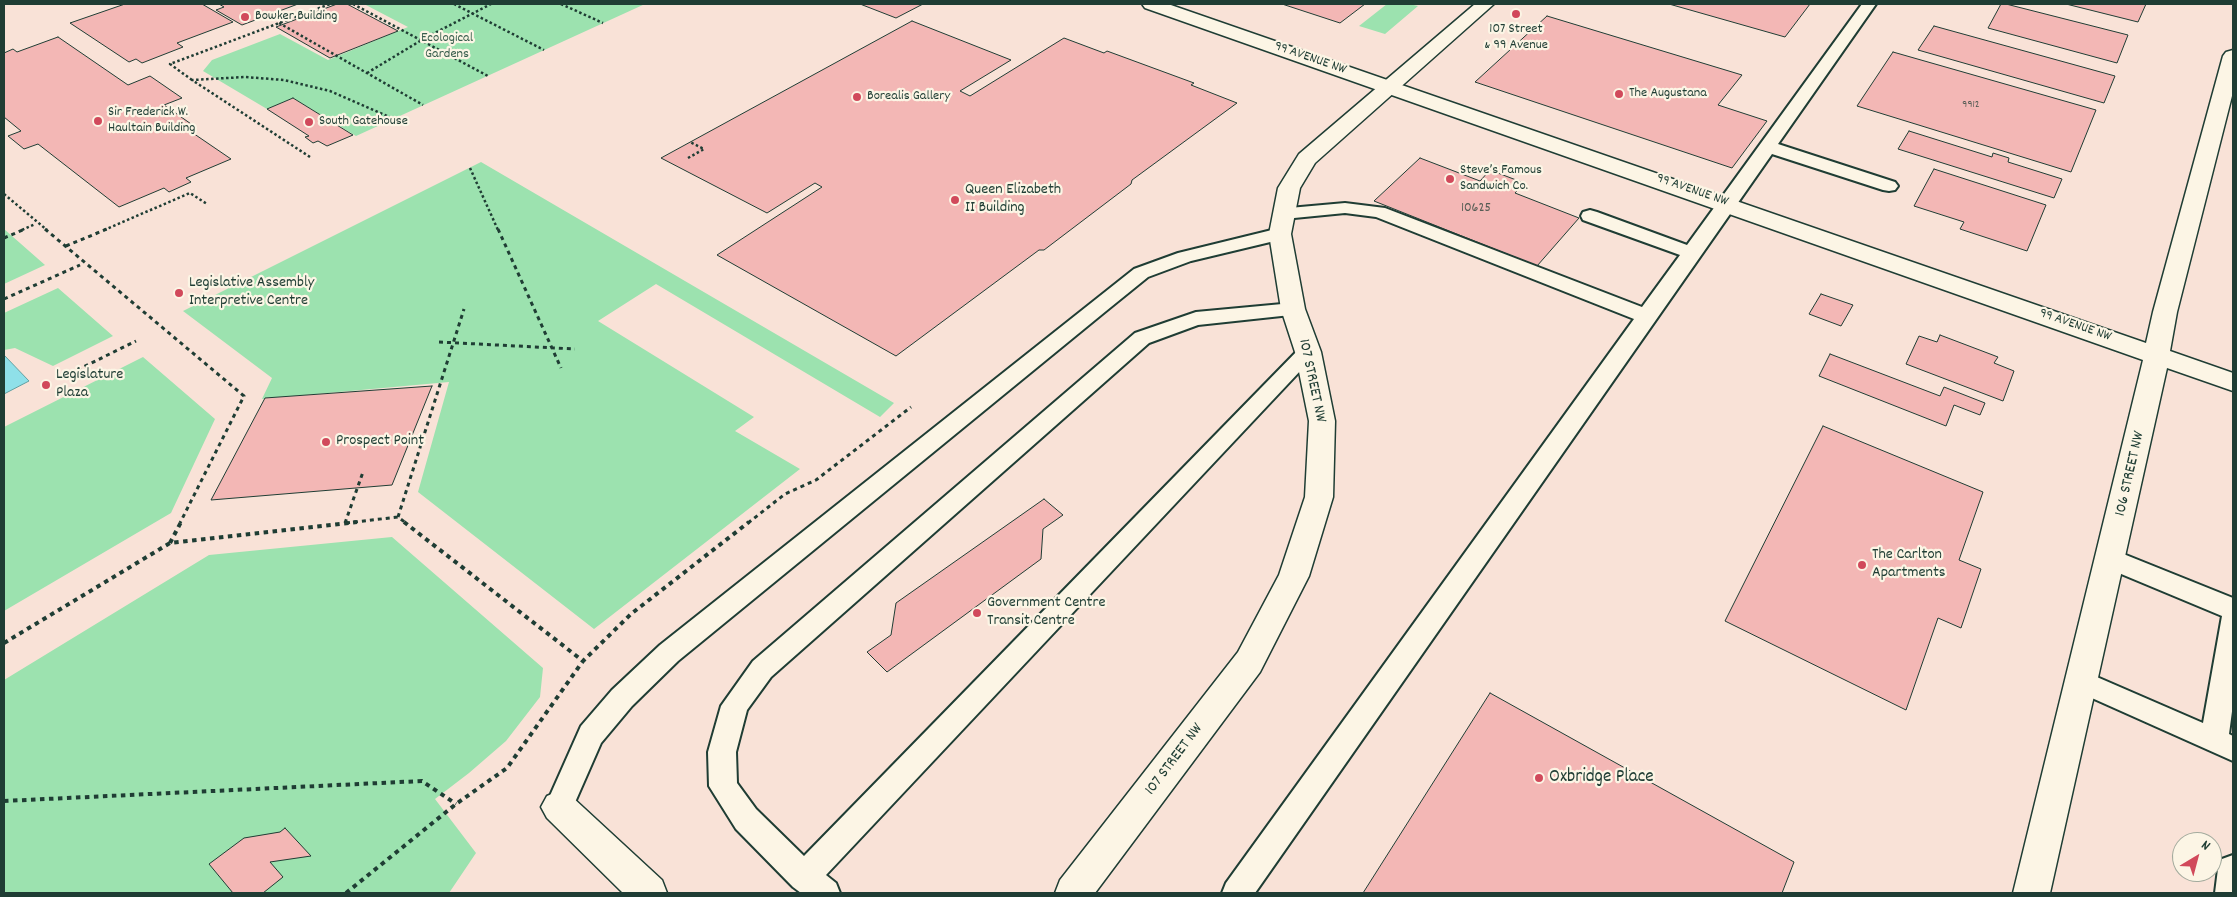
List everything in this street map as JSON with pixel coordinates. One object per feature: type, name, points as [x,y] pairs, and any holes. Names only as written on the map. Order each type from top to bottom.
[{"type":"street","name":"99 AVENUE NW","points":[[1151,4],[1726,203],[2233,382]]},
{"type":"street","name":"107 STREET NW","points":[[1073,893],[1249,662],[1294,576],[1318,497],[1322,421],[1308,352],[1293,309],[1282,224],[1289,188],[1307,159],[1485,4]]},
{"type":"street","name":"106 STREET NW","points":[[2032,893],[2083,682],[2165,312],[2233,56]]},
{"type":"street","points":[[559,808],[648,893]]},
{"type":"lane","points":[[1237,893],[1766,146],[1869,4]]},
{"type":"lane","points":[[1766,146],[1889,186]]},
{"type":"lane","points":[[559,808],[591,736],[622,698],[669,654],[1141,273],[1282,224],[1345,208],[1379,212],[1646,316]]},
{"type":"lane","points":[[1590,216],[1691,253]]},
{"type":"lane","points":[[1293,309],[1196,318],[1142,338],[762,669],[735,706],[722,752],[723,786],[746,819],[814,885],[1308,352]]},
{"type":"lane","points":[[2111,559],[2233,609]]},
{"type":"lane","points":[[2083,682],[2224,745],[2233,620]]},
{"type":"lane","points":[[2230,893],[2233,869]]},
{"type":"path","points":[[310,157],[170,64],[330,4]]},
{"type":"path","points":[[353,4],[488,76]]},
{"type":"path","points":[[454,4],[544,50]]},
{"type":"path","points":[[367,73],[422,40],[491,4]]},
{"type":"path","points":[[561,4],[603,23]]},
{"type":"path","points":[[279,23],[423,105]]},
{"type":"path","points":[[192,80],[245,77],[284,80],[330,91],[394,119]]},
{"type":"path","points":[[688,158],[704,149],[690,142]]},
{"type":"path","points":[[470,168],[561,368]]},
{"type":"path","points":[[66,246],[190,193],[207,204]]},
{"type":"path","points":[[4,194],[244,396],[170,543]]},
{"type":"path","points":[[4,238],[35,224]]},
{"type":"path","points":[[4,299],[80,265]]},
{"type":"path","points":[[398,517],[464,309]]},
{"type":"path","points":[[63,377],[136,341]]},
{"type":"path","points":[[439,342],[552,350],[575,349]]},
{"type":"path","points":[[346,893],[456,804],[507,768],[583,661],[631,614],[777,500],[785,494],[816,480],[923,398],[959,420]]},
{"type":"path","points":[[345,523],[363,472]]},
{"type":"path","points":[[4,643],[170,543],[398,517],[583,661]]},
{"type":"path","points":[[4,801],[422,781],[456,804]]},
{"type":"green space","name":"Ecological Gardens","points":[[364,4],[645,4],[356,136],[293,98],[267,109],[203,71],[212,60],[280,34],[328,60],[408,27]]},
{"type":"green space","points":[[1387,4],[1418,6],[1385,34],[1359,26]]},
{"type":"green space","points":[[481,162],[894,403],[880,417],[656,284],[598,321],[754,417],[735,431],[800,469],[594,629],[418,492],[449,382],[262,399],[272,378],[183,311]]},
{"type":"green space","points":[[4,229],[45,265],[4,284]]},
{"type":"green space","points":[[58,288],[113,336],[53,366],[15,348],[4,350],[4,313]]},
{"type":"green space","points":[[143,357],[215,419],[171,513],[4,611],[4,427]]},
{"type":"green space","points":[[392,537],[543,668],[540,697],[506,741],[435,799],[476,853],[449,893],[4,893],[4,680],[209,555]]},
{"type":"water","points":[[4,355],[29,381],[4,394]]},
{"type":"building","points":[[125,4],[202,4],[233,22],[177,43],[183,47],[142,63],[136,59],[129,62],[70,23]]},
{"type":"building","name":"Bowker Building","points":[[219,4],[298,4],[242,25],[216,10],[224,7]]},
{"type":"building","points":[[337,4],[347,4],[398,31],[330,58],[276,27]]},
{"type":"building","points":[[860,4],[923,4],[896,18]]},
{"type":"building","points":[[1282,4],[1365,4],[1340,23]]},
{"type":"building","points":[[1669,4],[1810,4],[1785,37]]},
{"type":"building","points":[[2001,4],[2128,35],[2117,63],[1988,28]]},
{"type":"building","points":[[2066,4],[2146,4],[2138,22]]},
{"type":"building","name":"The Augustana","points":[[1547,16],[1742,75],[1718,105],[1767,121],[1732,168],[1475,82]]},
{"type":"building","name":"Queen Elizabeth II Building","points":[[912,21],[1011,60],[960,91],[970,96],[1064,38],[1104,53],[1107,51],[1194,83],[1191,85],[1237,103],[1132,180],[1131,184],[1044,250],[1039,250],[896,356],[717,255],[822,187],[815,183],[767,213],[661,158]]},
{"type":"building","points":[[1934,26],[2115,76],[2104,103],[1918,50]]},
{"type":"building","name":"Sir Frederick W. Haultain Building","points":[[58,37],[128,85],[150,76],[182,98],[164,105],[194,126],[187,129],[231,159],[186,178],[191,182],[169,192],[164,188],[119,207],[38,144],[24,149],[8,136],[21,131],[4,117],[4,53],[13,49],[17,52]]},
{"type":"building","points":[[1893,52],[2096,110],[2071,172],[1857,106]]},
{"type":"building","name":"South Gatehouse","points":[[293,98],[353,135],[327,146],[318,141],[313,143],[305,137],[309,136],[267,109]]},
{"type":"building","points":[[1909,131],[1992,157],[1993,153],[2009,158],[2008,162],[2062,179],[2054,198],[1898,149]]},
{"type":"building","points":[[1420,158],[1480,181],[1490,170],[1524,183],[1515,193],[1579,218],[1537,266],[1374,201]]},
{"type":"building","points":[[1934,169],[2046,205],[2027,251],[1960,229],[1964,222],[1914,206]]},
{"type":"building","points":[[1821,294],[1853,305],[1841,326],[1809,314]]},
{"type":"building","points":[[1940,335],[1998,357],[1994,363],[2014,371],[2003,401],[1906,364],[1919,336],[1937,342]]},
{"type":"building","points":[[1830,354],[1940,396],[1944,387],[1985,403],[1980,415],[1954,405],[1946,426],[1819,376]]},
{"type":"building","name":"Prospect Point","points":[[432,386],[392,485],[211,500],[265,398]]},
{"type":"building","name":"The Carlton Apartments","points":[[1823,426],[1983,492],[1959,560],[1981,569],[1961,628],[1938,618],[1906,710],[1725,621]]},
{"type":"building","points":[[1044,499],[1063,515],[1043,529],[1041,559],[887,672],[867,652],[891,635],[896,603]]},
{"type":"building","name":"Oxbridge Place","points":[[1490,693],[1794,862],[1782,893],[1363,893]]},
{"type":"building","points":[[285,828],[311,856],[270,862],[283,877],[263,893],[233,893],[209,864],[244,838],[280,832]]},
{"type":"place","name":"107 Street & 99 Avenue","points":[[1516,14]]},
{"type":"place","name":"Bowker Building","points":[[245,17]]},
{"type":"place","name":"The Augustana","points":[[1619,94]]},
{"type":"place","name":"Borealis Gallery","points":[[857,97]]},
{"type":"place","name":"Sir Frederick W. Haultain Building","points":[[98,121]]},
{"type":"place","name":"South Gatehouse","points":[[309,122]]},
{"type":"place","name":"Steve’s Famous Sandwich Co.","points":[[1450,179]]},
{"type":"place","name":"Queen Elizabeth II Building","points":[[955,200]]},
{"type":"place","name":"Legislative Assembly Interpretive Centre","points":[[179,293]]},
{"type":"place","name":"Legislature Plaza","points":[[46,385]]},
{"type":"place","name":"Prospect Point","points":[[326,442]]},
{"type":"place","name":"The Carlton Apartments","points":[[1862,565]]},
{"type":"place","name":"Government Centre Transit Centre","points":[[977,613]]},
{"type":"place","name":"Oxbridge Place","points":[[1539,778]]}]
